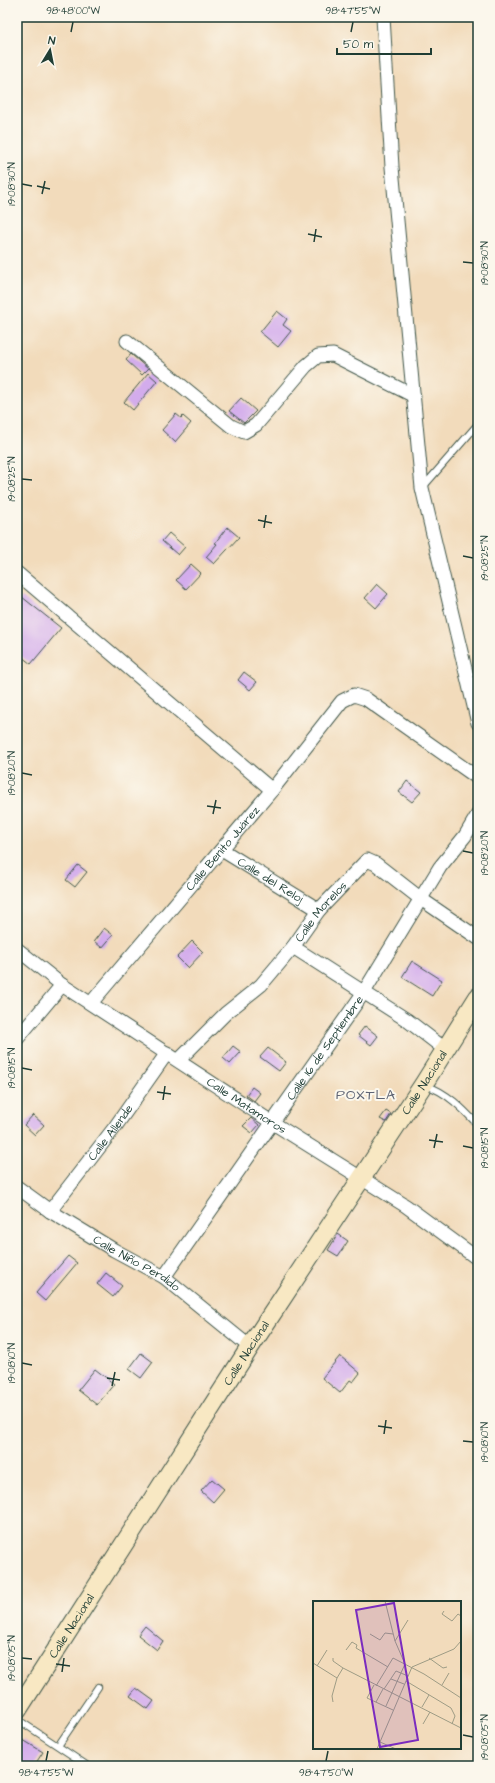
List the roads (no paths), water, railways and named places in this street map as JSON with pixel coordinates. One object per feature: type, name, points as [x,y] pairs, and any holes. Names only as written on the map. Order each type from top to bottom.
[{"type":"street","points":[[383,17],[392,167],[422,488],[478,723]]},
{"type":"street","points":[[127,341],[231,426],[244,432],[256,425],[306,366],[318,356],[333,355],[414,396]]},
{"type":"street","points":[[17,573],[272,790]]},
{"type":"street","name":"Calle Benito Juárez","points":[[91,1002],[222,850],[272,790],[342,701],[354,695],[366,699],[478,778]]},
{"type":"street","name":"Calle 16 de Septiembre","points":[[164,1277],[364,992],[440,868],[465,836],[478,814]]},
{"type":"street","name":"Calle del Reloj","points":[[222,850],[319,910]]},
{"type":"street","name":"Calle Morelos","points":[[178,1060],[226,1013],[261,985],[293,947],[319,910],[367,860],[376,864],[421,899],[478,938]]},
{"type":"street","points":[[293,947],[407,1020],[446,1050]]},
{"type":"street","name":"Calle Matamoros","points":[[17,949],[62,984],[273,1123],[406,1206],[478,1259]]},
{"type":"street","points":[[17,1039],[62,984]]},
{"type":"street","name":"Calle Nacional","points":[[17,1711],[250,1347],[446,1050],[473,1016],[478,997]]},
{"type":"street","name":"Calle Allende","points":[[50,1210],[115,1127],[167,1053]]},
{"type":"street","name":"Calle Niño Perdido","points":[[17,1187],[50,1210],[114,1250],[164,1277],[250,1347]]},
{"type":"lane","points":[[422,488],[478,424]]},
{"type":"lane","points":[[423,1085],[435,1088],[447,1096],[478,1125]]},
{"type":"lane","points":[[58,1746],[98,1687]]},
{"type":"lane","points":[[17,1720],[88,1766]]},
{"type":"district","name":"POXTLA","points":[[366,1094]]}]
